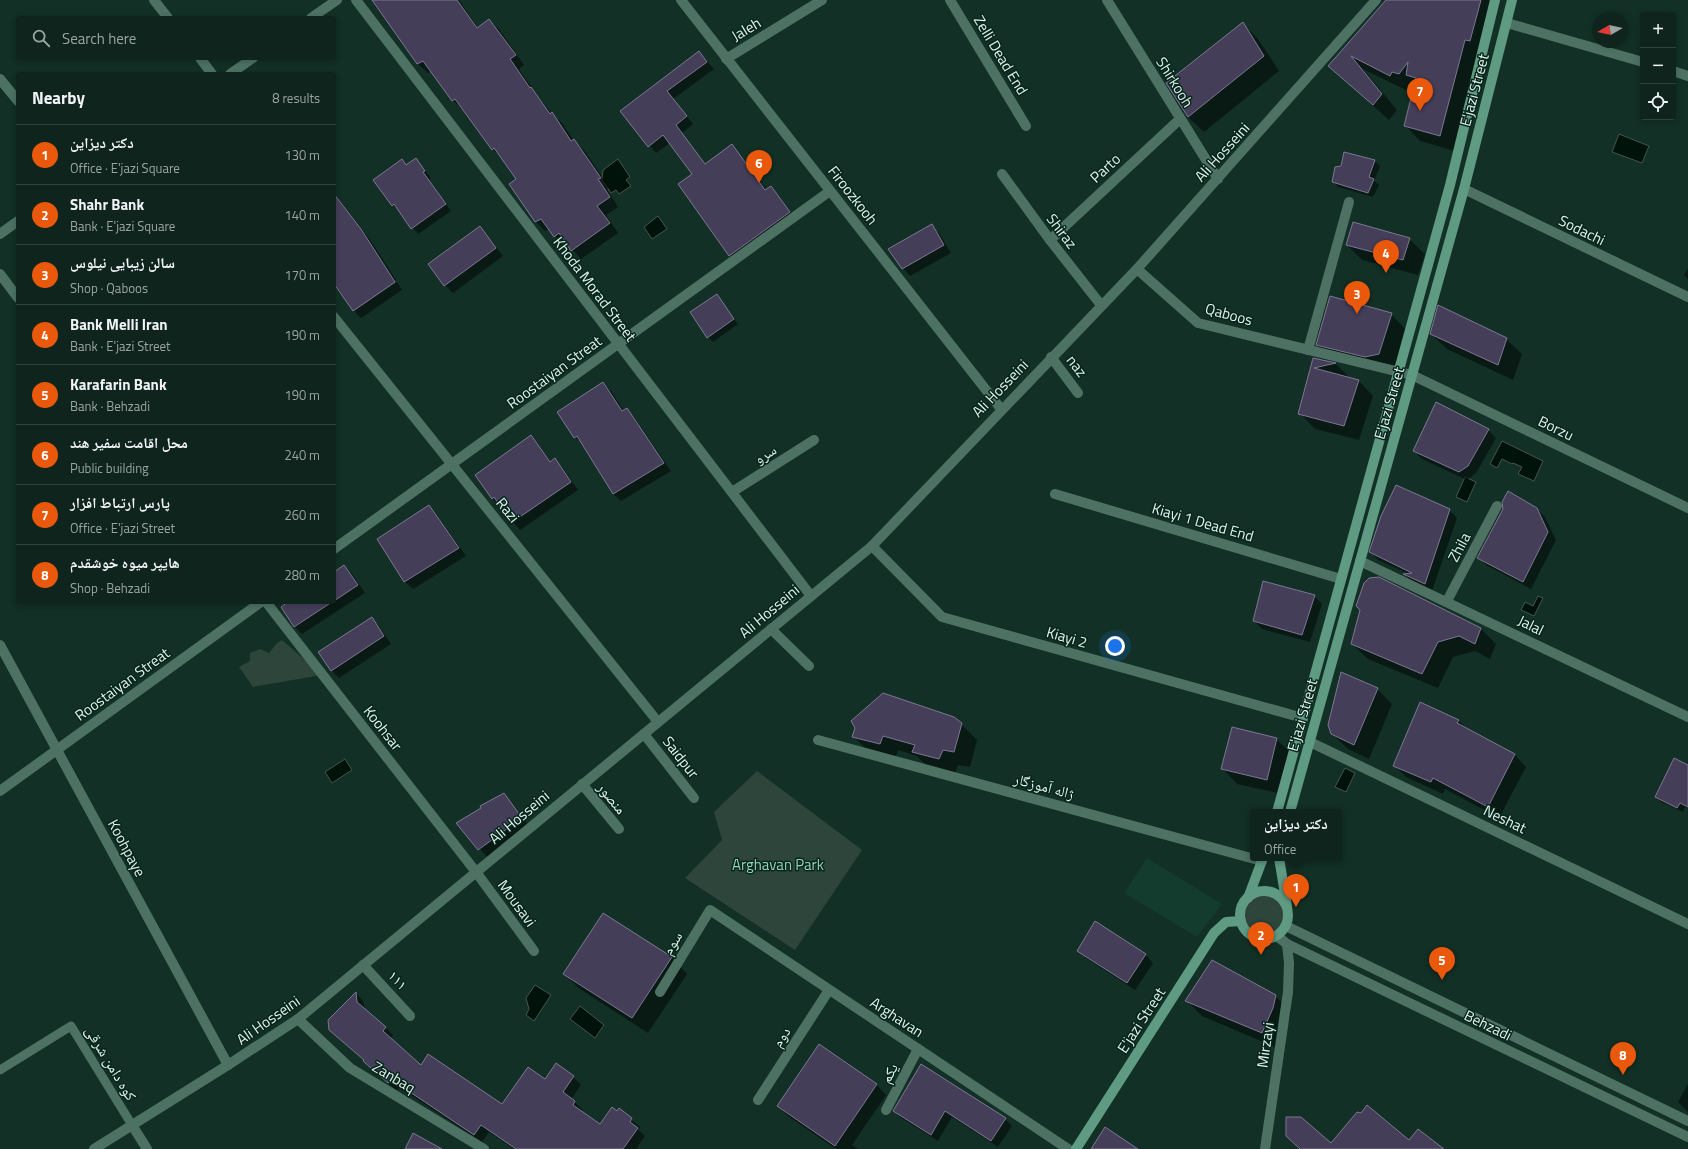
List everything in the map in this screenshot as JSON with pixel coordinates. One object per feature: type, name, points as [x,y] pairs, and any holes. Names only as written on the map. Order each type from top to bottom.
[{"type":"main road","name":"E'jazi Street","points":[[1278,809],[1450,185],[1495,0]]},
{"type":"main road","name":"E'jazi Street","points":[[1291,809],[1464,189],[1512,0]]},
{"type":"main road","points":[[1248,898],[1262,861]]},
{"type":"main road","points":[[1279,861],[1287,908],[1288,916],[1286,926],[1277,936],[1262,940],[1249,934],[1241,921],[1243,905],[1254,893],[1270,892],[1283,901],[1287,908]]},
{"type":"main road","name":"E'jazi Street","points":[[1076,1149],[1214,933],[1226,922],[1241,921]]},
{"type":"street","points":[[154,0],[166,16]]},
{"type":"street","points":[[314,16],[337,0]]},
{"type":"street","name":"Khoda Morad Street","points":[[356,0],[811,596]]},
{"type":"street","name":"Firoozkooh","points":[[680,0],[1001,409]]},
{"type":"street","name":"Jaleh","points":[[726,59],[822,0]]},
{"type":"street","name":"Zelli Dead End","points":[[950,0],[1026,126]]},
{"type":"street","name":"Shirkooh","points":[[1107,0],[1218,179]]},
{"type":"street","name":"Ali Hosseini","points":[[94,1149],[228,1066],[298,1019],[872,546],[1001,409],[1137,269],[1376,0]]},
{"type":"street","points":[[1507,23],[1640,61]]},
{"type":"street","points":[[202,60],[210,72]]},
{"type":"street","points":[[233,72],[250,60]]},
{"type":"street","points":[[1676,72],[1688,76]]},
{"type":"street","points":[[0,78],[16,98]]},
{"type":"street","name":"Parto","points":[[1050,240],[1180,119]]},
{"type":"street","name":"Shiraz","points":[[1002,174],[1050,240],[1101,305]]},
{"type":"street","name":"Sodachi","points":[[1464,189],[1688,297]]},
{"type":"street","name":"Roostaiyan Streat","points":[[336,549],[830,191]]},
{"type":"street","points":[[1308,350],[1349,202]]},
{"type":"street","points":[[0,234],[16,222]]},
{"type":"street","name":"Qaboos","points":[[1137,269],[1198,323],[1412,375]]},
{"type":"street","points":[[0,274],[16,295]]},
{"type":"street","name":"Razi","points":[[336,319],[658,722]]},
{"type":"street","name":"naz","points":[[1051,357],[1078,393]]},
{"type":"street","name":"Borzu","points":[[1412,375],[1688,508]]},
{"type":"street","name":"سرو","points":[[732,492],[814,440]]},
{"type":"street","name":"Kiayi 1 Dead End","points":[[1055,494],[1341,579]]},
{"type":"street","name":"Zhila","points":[[1447,602],[1497,506]]},
{"type":"street","name":"Kiayi 2","points":[[872,546],[942,617],[1303,718]]},
{"type":"street","name":"Jalal","points":[[1360,561],[1688,716]]},
{"type":"street","name":"Roostaiyan Streat","points":[[0,791],[259,604]]},
{"type":"street","name":"Koohsar","points":[[261,604],[476,872]]},
{"type":"street","points":[[771,629],[809,666]]},
{"type":"street","name":"Koohpaye","points":[[0,645],[228,1066]]},
{"type":"street","name":"Saidpur","points":[[644,734],[694,798]]},
{"type":"street","name":"ژاله آموزگار","points":[[818,740],[1250,857]]},
{"type":"street","name":"Neshat","points":[[1310,742],[1688,924]]},
{"type":"street","name":"منصور","points":[[582,784],[619,829]]},
{"type":"street","name":"Mousavi","points":[[476,872],[534,951]]},
{"type":"street","name":"Arghavan","points":[[710,910],[1068,1149]]},
{"type":"street","name":"سوم","points":[[660,992],[710,910]]},
{"type":"street","name":"Behzadi","points":[[1286,926],[1688,1120]]},
{"type":"street","name":"Behzadi","points":[[1277,936],[1287,944],[1688,1138]]},
{"type":"street","name":"Mirzayi","points":[[1265,1149],[1288,992],[1289,963],[1287,944]]},
{"type":"street","name":"۱۱۱","points":[[363,965],[410,1016]]},
{"type":"street","name":"دوم","points":[[758,1100],[829,990]]},
{"type":"street","name":"Zanbaq","points":[[298,1019],[350,1068],[484,1149]]},
{"type":"street","name":"یکم","points":[[886,1110],[918,1049]]},
{"type":"street","points":[[132,1125],[147,1149]]},
{"type":"lane","name":"کوه دامن شرقی","points":[[0,1070],[71,1026],[132,1125]]},
{"type":"shaded area","points":[[1619,134],[1649,146],[1642,163],[1612,152]]},
{"type":"shaded area","points":[[618,159],[630,177],[626,180],[631,186],[619,194],[616,190],[611,193],[602,180],[603,170]]},
{"type":"shaded area","points":[[658,216],[667,229],[652,239],[644,227]]},
{"type":"shaded area","points":[[1502,441],[1543,461],[1534,481],[1518,474],[1522,467],[1513,463],[1512,464],[1502,459],[1497,468],[1490,464]]},
{"type":"shaded area","points":[[1465,477],[1476,482],[1467,502],[1456,497]]},
{"type":"shaded area","points":[[1538,596],[1543,598],[1534,616],[1521,610],[1525,602],[1533,606]]},
{"type":"shaded area","points":[[345,759],[352,770],[332,783],[325,772]]},
{"type":"shaded area","points":[[1345,768],[1355,773],[1346,792],[1335,787]]},
{"type":"shaded area","points":[[1147,858],[1222,904],[1197,937],[1124,893]]},
{"type":"shaded area","points":[[535,985],[551,995],[534,1021],[526,1015],[529,1009],[526,998]]},
{"type":"shaded area","points":[[580,1006],[604,1025],[595,1038],[570,1019]]},
{"type":"green space","points":[[282,640],[322,675],[253,687],[239,667],[250,661],[250,653],[260,649],[269,653],[277,643]]},
{"type":"green space","name":"Arghavan Park","points":[[757,771],[862,850],[795,950],[685,878],[722,840],[714,812]]},
{"type":"green space","points":[[1264,895],[1272,897],[1278,901],[1282,907],[1284,915],[1282,923],[1278,929],[1272,933],[1264,935],[1256,933],[1250,929],[1246,923],[1244,915],[1246,907],[1250,901],[1256,897]]},
{"type":"building","points":[[372,0],[457,0],[477,28],[489,19],[516,55],[510,59],[530,88],[531,87],[550,114],[552,112],[571,141],[574,139],[601,178],[598,179],[610,197],[597,206],[610,223],[571,251],[559,233],[554,237],[541,219],[535,222],[509,184],[516,179],[494,148],[492,150],[455,99],[452,101],[423,61],[417,64]]},
{"type":"building","points":[[1386,0],[1481,0],[1470,41],[1465,40],[1440,136],[1404,126],[1416,78],[1406,75],[1408,62],[1399,74],[1392,72],[1390,76],[1351,56],[1382,94],[1373,105],[1328,66]]},
{"type":"building","points":[[1243,22],[1264,56],[1188,117],[1166,83]]},
{"type":"building","points":[[699,51],[707,62],[667,91],[687,116],[676,125],[705,164],[732,144],[765,190],[771,186],[790,212],[729,256],[678,184],[692,174],[663,135],[648,147],[620,111]]},
{"type":"building","points":[[1344,152],[1375,160],[1369,177],[1374,179],[1368,193],[1332,182],[1335,167],[1341,166]]},
{"type":"building","points":[[416,158],[425,171],[423,172],[446,204],[411,229],[394,204],[392,206],[373,180],[402,159],[406,165]]},
{"type":"building","points":[[336,197],[361,229],[395,282],[353,311],[336,287]]},
{"type":"building","points":[[1353,222],[1410,238],[1403,260],[1346,245]]},
{"type":"building","points":[[932,224],[944,245],[902,269],[888,249]]},
{"type":"building","points":[[480,226],[496,248],[444,286],[428,264]]},
{"type":"building","points":[[717,294],[734,319],[707,338],[690,312]]},
{"type":"building","points":[[1330,296],[1392,313],[1379,354],[1365,357],[1316,345]]},
{"type":"building","points":[[1438,305],[1507,338],[1498,365],[1430,334]]},
{"type":"building","points":[[1313,358],[1336,363],[1314,368],[1359,380],[1344,426],[1298,414]]},
{"type":"building","points":[[603,382],[622,411],[627,408],[664,463],[613,494],[577,436],[574,438],[557,412]]},
{"type":"building","points":[[1436,402],[1489,429],[1468,466],[1459,472],[1413,451]]},
{"type":"building","points":[[531,435],[550,462],[555,458],[571,482],[511,523],[494,497],[492,499],[475,475]]},
{"type":"building","points":[[1396,485],[1450,509],[1425,584],[1403,574],[1412,573],[1369,552],[1381,516]]},
{"type":"building","points":[[1508,491],[1537,508],[1548,532],[1523,582],[1477,558],[1503,509],[1502,502]]},
{"type":"building","points":[[429,505],[459,548],[404,582],[377,539]]},
{"type":"building","points":[[344,565],[358,585],[336,600],[336,571]]},
{"type":"building","points":[[1379,577],[1481,628],[1475,644],[1459,636],[1438,642],[1422,674],[1351,644],[1360,610],[1356,606],[1364,583],[1369,578]]},
{"type":"building","points":[[1263,581],[1315,595],[1302,635],[1253,621]]},
{"type":"building","points":[[285,604],[329,604],[294,627],[281,607]]},
{"type":"building","points":[[372,617],[384,636],[331,671],[318,652]]},
{"type":"building","points":[[1341,672],[1378,688],[1354,745],[1331,734],[1328,725]]},
{"type":"building","points":[[883,693],[954,717],[962,723],[954,752],[943,750],[939,759],[912,752],[915,745],[883,736],[880,744],[852,737],[855,728],[851,721]]},
{"type":"building","points":[[1420,702],[1459,720],[1457,723],[1515,754],[1488,807],[1433,778],[1431,782],[1393,766]]},
{"type":"building","points":[[1232,727],[1277,738],[1267,780],[1221,769]]},
{"type":"building","points":[[1674,758],[1688,765],[1688,807],[1680,803],[1677,808],[1655,797]]},
{"type":"building","points":[[504,793],[522,818],[478,850],[456,823],[481,808],[480,806]]},
{"type":"building","points":[[603,913],[672,957],[632,1018],[563,974]]},
{"type":"building","points":[[1095,921],[1146,954],[1127,983],[1077,951]]},
{"type":"building","points":[[1212,960],[1276,995],[1273,1008],[1262,1033],[1185,1001]]},
{"type":"building","points":[[356,992],[357,1002],[386,1027],[383,1031],[421,1065],[428,1054],[502,1104],[528,1067],[545,1079],[556,1063],[574,1076],[563,1092],[575,1101],[573,1105],[600,1124],[612,1107],[617,1111],[619,1108],[632,1118],[630,1122],[638,1128],[623,1149],[516,1149],[481,1125],[474,1135],[392,1080],[388,1083],[329,1030],[328,1020]]},
{"type":"building","points":[[819,1044],[877,1084],[835,1146],[777,1106]]},
{"type":"building","points":[[921,1064],[1006,1118],[991,1141],[945,1111],[931,1135],[893,1111]]},
{"type":"building","points":[[1367,1105],[1409,1140],[1418,1129],[1444,1149],[1300,1149],[1286,1136],[1286,1117],[1301,1117],[1331,1143],[1357,1112],[1361,1113]]},
{"type":"building","points":[[1105,1127],[1138,1149],[1091,1149]]},
{"type":"building","points":[[413,1133],[442,1149],[405,1149]]},
{"type":"place","name":"پارس ارتباط افزار","points":[[1420,111]]},
{"type":"place","name":"محل اقامت سفیر هند","points":[[759,183]]},
{"type":"place","name":"Bank Melli Iran","points":[[1386,273]]},
{"type":"place","name":"سالن زیبایی نیلوس","points":[[1357,314]]},
{"type":"place","name":"دکتر دیزاین","points":[[1296,907]]},
{"type":"place","name":"Shahr Bank","points":[[1261,955]]},
{"type":"place","name":"Karafarin Bank","points":[[1442,980]]},
{"type":"place","name":"هایپر میوه خوشقدم","points":[[1623,1075]]}]
